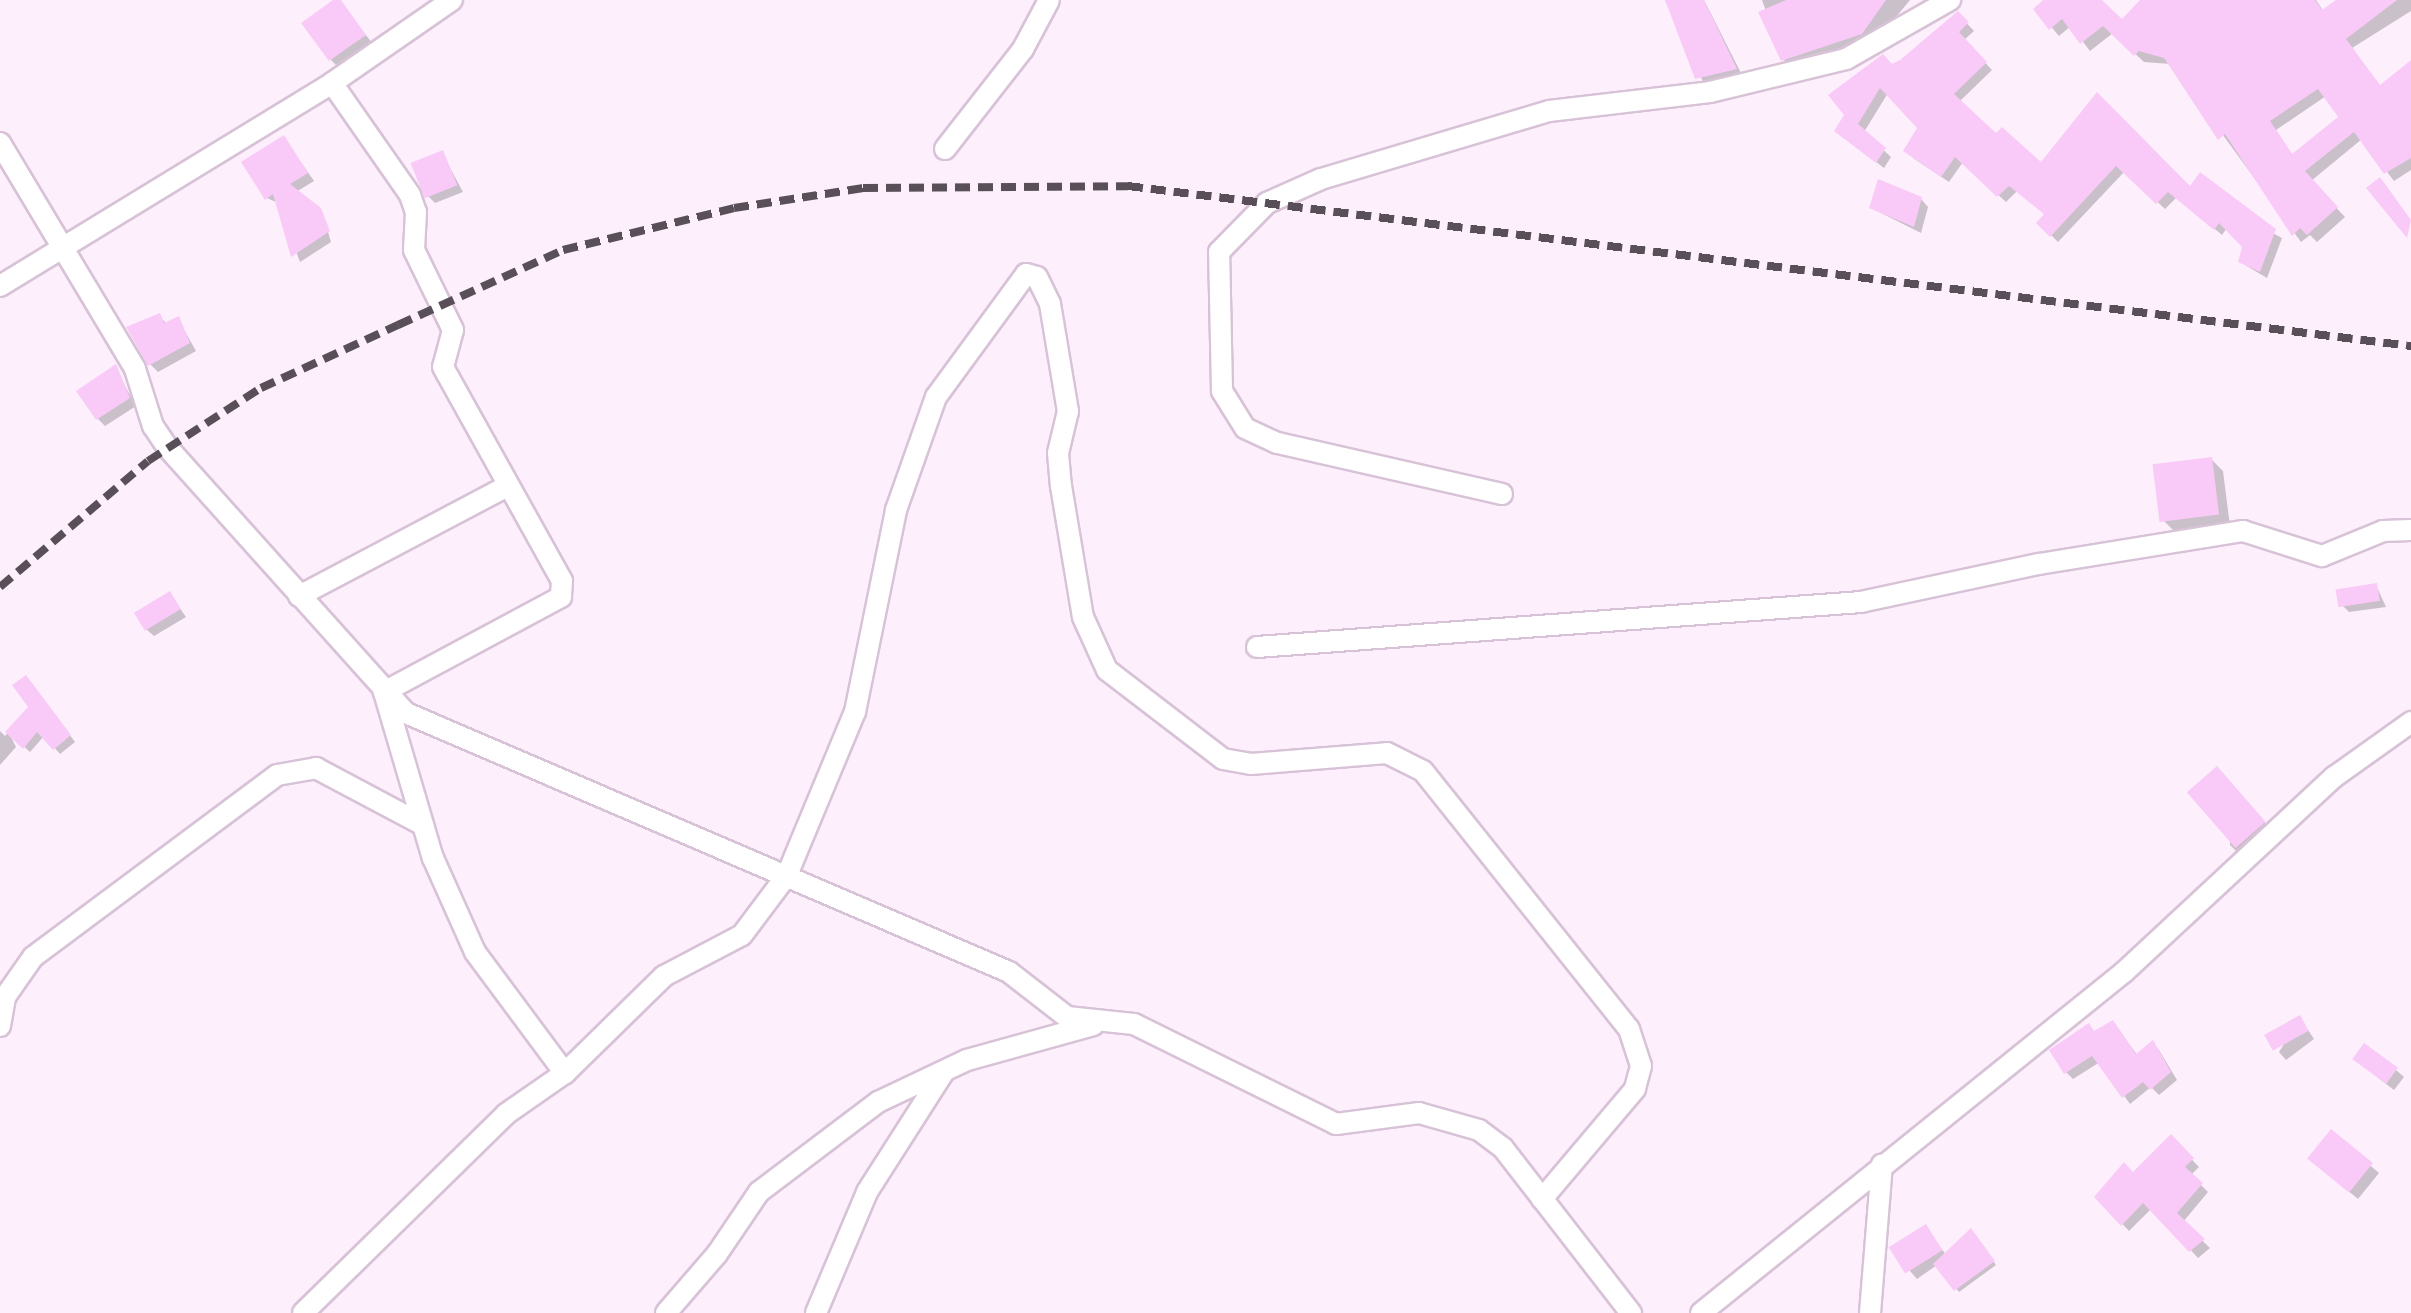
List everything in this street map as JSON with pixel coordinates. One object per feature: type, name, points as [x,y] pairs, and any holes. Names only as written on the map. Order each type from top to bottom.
[{"type":"street","points":[[945,149],[1023,49],[1049,0]]},
{"type":"street","points":[[1502,494],[1277,443],[1245,428],[1222,390],[1219,252],[1266,203],[1320,179],[1549,111],[1710,92],[1846,59],[1950,0]]},
{"type":"street","points":[[0,286],[332,83],[448,2]]},
{"type":"street","points":[[332,83],[410,195],[416,212],[414,250],[453,330],[443,368],[562,581],[561,597],[384,692]]},
{"type":"street","points":[[0,143],[135,369],[161,437],[384,692],[428,725],[1009,972],[1067,1017],[1134,1024],[1336,1124],[1419,1114],[1448,1117],[1503,1148],[1631,1313]]},
{"type":"street","points":[[304,1313],[506,1114],[565,1073],[664,976],[742,935],[787,876],[855,712],[896,510],[936,396],[1026,274],[1037,278],[1050,304],[1066,392],[1058,467],[1083,617],[1107,670],[1223,759],[1252,764],[1387,753],[1424,771],[1629,1030],[1641,1066],[1635,1089],[1542,1199]]},
{"type":"street","points":[[299,596],[508,486]]},
{"type":"street","points":[[1258,647],[1860,602],[2039,564],[2243,532],[2322,556],[2383,531],[2411,530]]},
{"type":"street","points":[[384,692],[424,825],[474,952],[565,1073]]},
{"type":"street","points":[[1701,1313],[2124,972],[2334,777],[2411,722]]},
{"type":"street","points":[[0,1026],[5,998],[33,957],[277,776],[316,768],[424,825]]},
{"type":"street","points":[[666,1313],[718,1254],[759,1192],[878,1102],[944,1071],[1110,1021]]},
{"type":"street","points":[[816,1313],[867,1192],[944,1071]]},
{"type":"street","points":[[1870,1313],[1882,1164]]},
{"type":"building","points":[[333,0],[341,0],[366,35],[329,61],[301,23]]},
{"type":"building","points":[[1665,0],[1704,0],[1737,69],[1695,79]]},
{"type":"building","points":[[1786,0],[1886,0],[1862,34],[1781,61],[1758,12]]},
{"type":"building","points":[[2043,0],[2102,0],[2122,19],[2140,0],[2315,0],[2322,10],[2336,0],[2397,0],[2346,39],[2380,85],[2411,60],[2411,158],[2384,174],[2354,132],[2305,171],[2338,207],[2307,235],[2300,228],[2292,236],[2225,134],[2218,140],[2164,58],[2139,51],[2134,56],[2103,26],[2080,44],[2062,19],[2049,30],[2033,9]],"holes":[[[2318,89],[2338,117],[2292,154],[2270,121]]]},
{"type":"building","points":[[1958,11],[1969,22],[1959,32],[1987,62],[1954,94],[1996,133],[2002,127],[2041,162],[2097,92],[2190,186],[2200,172],[2276,229],[2260,272],[2238,262],[2242,247],[2219,223],[2214,230],[2168,192],[2156,204],[2116,166],[2050,237],[2036,223],[2044,214],[2009,186],[1997,197],[1955,157],[1941,177],[1903,151],[1917,128],[1880,88],[1858,124],[1886,148],[1876,163],[1834,131],[1844,115],[1828,95],[1883,54],[1892,64],[1900,60]]},
{"type":"building","points":[[284,135],[308,173],[290,184],[321,208],[330,231],[291,257],[273,194],[265,200],[241,162]]},
{"type":"building","points":[[443,150],[457,185],[425,198],[411,163]]},
{"type":"building","points":[[2380,177],[2411,220],[2407,238],[2366,188]]},
{"type":"building","points":[[1878,179],[1922,197],[1914,227],[1869,208]]},
{"type":"building","points":[[160,313],[164,323],[179,316],[190,343],[148,366],[126,327]]},
{"type":"building","points":[[116,364],[130,398],[96,420],[76,391]]},
{"type":"building","points":[[2212,457],[2219,515],[2160,522],[2152,464]]},
{"type":"building","points":[[2377,583],[2380,601],[2338,607],[2336,590]]},
{"type":"building","points":[[170,591],[181,609],[145,631],[134,613]]},
{"type":"building","points":[[26,675],[71,735],[53,750],[37,732],[23,749],[5,732],[28,707],[12,685]]},
{"type":"building","points":[[2217,766],[2266,822],[2235,848],[2187,792]]},
{"type":"building","points":[[2300,1015],[2309,1031],[2273,1051],[2264,1035]]},
{"type":"building","points":[[2113,1020],[2136,1054],[2153,1040],[2171,1072],[2150,1090],[2143,1082],[2122,1098],[2092,1056],[2064,1074],[2049,1050],[2089,1023],[2094,1031]]},
{"type":"building","points":[[2364,1043],[2398,1068],[2386,1084],[2352,1059]]},
{"type":"building","points":[[2331,1129],[2373,1163],[2349,1193],[2307,1159]]},
{"type":"building","points":[[2171,1134],[2194,1158],[2185,1167],[2203,1183],[2177,1213],[2205,1239],[2189,1252],[2143,1203],[2121,1226],[2094,1197],[2124,1162],[2133,1172]]},
{"type":"building","points":[[1926,1224],[1942,1250],[1905,1274],[1889,1247]]},
{"type":"building","points":[[1971,1228],[1995,1261],[1954,1291],[1933,1264]]},
{"type":"railway","points":[[0,587],[148,461],[261,388],[563,250],[734,208],[863,188],[1128,186],[2411,346]]}]
